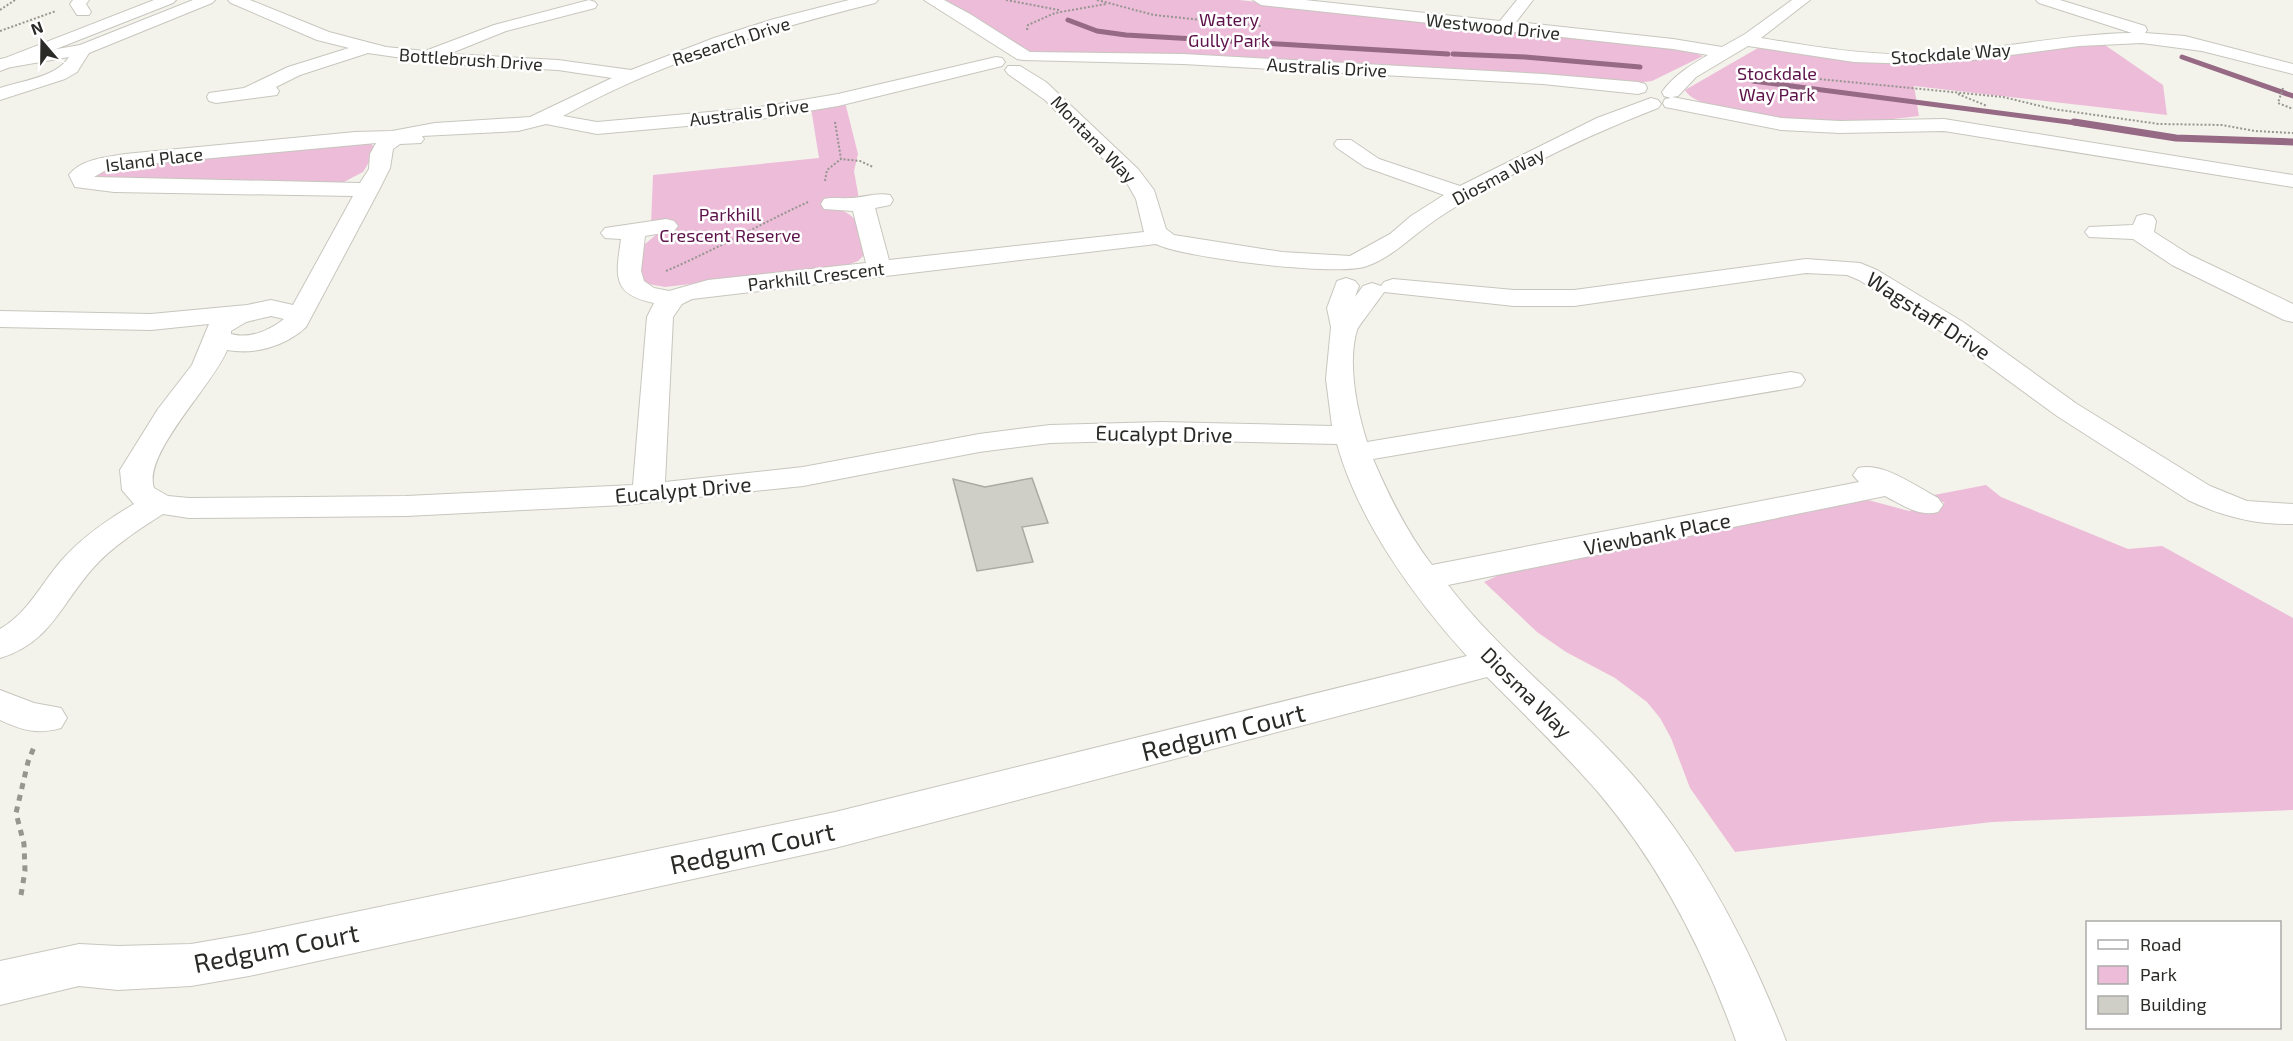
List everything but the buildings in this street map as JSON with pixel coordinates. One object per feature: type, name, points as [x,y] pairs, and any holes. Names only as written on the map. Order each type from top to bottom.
[{"type":"main road","points":[[3,64],[168,0]]},
{"type":"main road","points":[[3,64],[79,55],[207,0]]},
{"type":"main road","points":[[932,0],[964,17],[992,36],[1019,63]]},
{"type":"main road","name":"Westwood Drive","points":[[1261,0],[1673,44],[1725,53]]},
{"type":"main road","points":[[1504,27],[1525,0]]},
{"type":"main road","points":[[1802,0],[1748,40],[1690,73],[1674,98],[1714,111],[1756,120],[1808,126],[1944,125],[2293,181]]},
{"type":"main road","points":[[2044,0],[2130,26],[2149,37]]},
{"type":"main road","name":"Research Drive","points":[[298,317],[379,168],[404,139],[448,133],[533,129],[552,120],[568,118],[596,93],[633,76],[739,36],[863,1]]},
{"type":"main road","name":"Bottlebrush Drive","points":[[190,7],[240,2],[323,36],[365,48],[423,58],[549,65],[633,76]]},
{"type":"main road","points":[[423,58],[481,34],[581,2],[608,10]]},
{"type":"main road","name":"Stockdale Way","points":[[1748,40],[1853,57],[1919,59],[2106,38],[2149,37],[2205,46],[2293,69]]},
{"type":"main road","points":[[249,93],[294,71],[365,48]]},
{"type":"main road","points":[[0,94],[59,75],[71,68],[79,55]]},
{"type":"main road","name":"Australis Drive","points":[[552,120],[607,127],[734,116],[820,103],[952,73],[1084,56],[1149,57],[1569,81],[1638,94],[1674,98]]},
{"type":"main road","name":"Montana Way","points":[[1019,63],[1138,183],[1147,198],[1154,230],[1158,237]]},
{"type":"main road","name":"Diosma Way","points":[[1690,73],[1638,94],[1604,122],[1461,194],[1347,272],[1340,308],[1345,327],[1340,359],[1340,381],[1352,444],[1378,507],[1400,544],[1458,621],[1495,662],[1587,752],[1615,783],[1648,826],[1714,932],[1761,1041]]},
{"type":"main road","points":[[216,97],[270,91]]},
{"type":"main road","name":"Island Place","points":[[368,190],[114,185],[83,182],[80,175],[100,165],[125,160],[355,138],[404,139]]},
{"type":"main road","points":[[1343,143],[1372,163],[1461,194]]},
{"type":"main road","points":[[832,204],[873,202],[879,268]]},
{"type":"main road","points":[[648,492],[660,317],[662,309],[670,299],[636,289],[630,280],[623,233],[666,226]]},
{"type":"main road","points":[[2097,232],[2141,227],[2181,260],[2293,314]]},
{"type":"main road","points":[[1158,237],[1176,244],[1282,259],[1347,272]]},
{"type":"main road","name":"Parkhill Crescent","points":[[670,299],[706,289],[1158,237]]},
{"type":"main road","name":"Diosma Way","points":[[1345,327],[1388,279],[1398,239]]},
{"type":"main road","name":"Wagstaff Drive","points":[[1347,272],[1451,291],[1514,298],[1574,298],[1806,266],[1851,268],[1868,274],[1945,323],[2067,410],[2199,493],[2221,504],[2250,513],[2293,514]]},
{"type":"main road","name":"Research Drive","points":[[253,312],[302,292],[322,275]]},
{"type":"main road","points":[[0,319],[151,322],[290,310],[298,317],[297,321],[285,331],[264,339],[240,344],[222,341],[217,336],[151,322]]},
{"type":"main road","points":[[157,504],[145,498],[137,490],[134,480],[136,470],[174,407],[215,353],[217,336],[225,323],[253,312]]},
{"type":"main road","points":[[190,388],[226,361],[264,339]]},
{"type":"main road","name":"Eucalypt Drive","points":[[157,504],[205,508],[432,505],[648,492],[803,476],[993,441],[1049,434],[1124,432],[1352,444],[1791,380]]},
{"type":"main road","points":[[1860,469],[1927,505]]},
{"type":"main road","name":"Viewbank Place","points":[[1425,578],[1888,486]]},
{"type":"main road","points":[[0,645],[24,633],[34,624],[83,557],[122,526],[157,504]]},
{"type":"main road","name":"Redgum Court","points":[[0,983],[79,965],[118,968],[191,965],[249,955],[835,830],[1495,662]]},
{"type":"main road","points":[[0,704],[29,717],[47,718]]},
{"type":"path","points":[[0,10],[15,0]]},
{"type":"path","points":[[1006,0],[1063,11]]},
{"type":"path","points":[[0,31],[82,8]]},
{"type":"path","points":[[1788,76],[2003,97],[2052,109],[2159,124],[2222,125],[2255,131],[2293,133]]},
{"type":"path","points":[[2283,88],[2278,103],[2293,109]]},
{"type":"path","points":[[820,103],[834,120],[841,159]]},
{"type":"path","points":[[825,183],[827,170],[841,159],[865,163],[873,167]]},
{"type":"path","points":[[636,289],[652,285],[655,279],[672,268],[715,250],[758,225],[809,201]]},
{"type":"path","points":[[21,895],[25,871],[24,844],[16,813],[28,762],[47,718]]},
{"type":"green space","name":"Watery Gully Park","points":[[941,0],[1239,0],[1676,47],[1703,56],[1652,81],[1629,84],[1036,53],[1028,52]]},
{"type":"green space","name":"Stockdale Way Park","points":[[2102,43],[2163,85],[2167,115],[1914,86],[1919,116],[1870,121],[1827,122],[1732,111],[1694,98],[1685,90],[1758,48],[1885,61]]},
{"type":"green space","name":"Parkhill Crescent Reserve","points":[[841,102],[846,106],[858,154],[854,171],[859,199],[838,209],[852,216],[858,226],[864,255],[858,261],[845,266],[665,287],[643,283],[639,273],[644,245],[658,233],[651,225],[653,175],[819,158],[811,108]]},
{"type":"green space","points":[[371,143],[376,151],[363,172],[342,183],[97,179],[94,177],[111,166]]},
{"type":"green space","points":[[1986,485],[2001,497],[2128,549],[2162,546],[2293,618],[2293,810],[1992,822],[1735,852],[1690,788],[1671,738],[1660,718],[1647,702],[1615,678],[1566,652],[1537,632],[1484,582],[1499,575],[1868,500],[1909,511],[1945,503],[1929,496]]},
{"type":"waterway","points":[[1068,20],[1097,31],[1126,35],[1448,54]]},
{"type":"waterway","points":[[1453,54],[1525,57],[1640,67]]},
{"type":"waterway","points":[[2182,57],[2293,96]]},
{"type":"waterway","points":[[1753,81],[2084,124]]},
{"type":"waterway","points":[[2074,122],[2176,138],[2293,142]]}]
